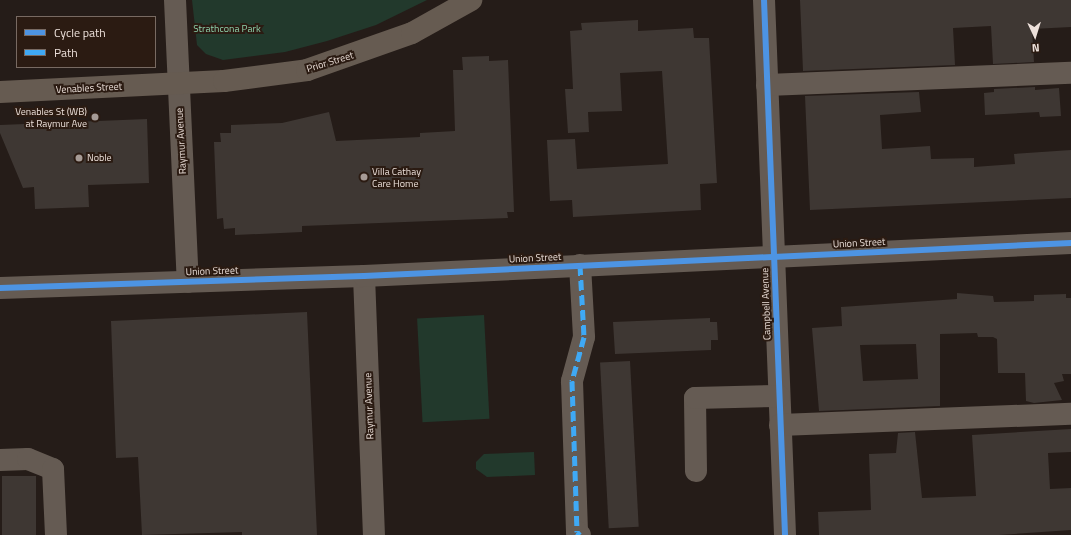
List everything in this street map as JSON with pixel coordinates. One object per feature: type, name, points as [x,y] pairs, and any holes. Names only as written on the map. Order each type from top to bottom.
[{"type":"main road","name":"Prior Street","points":[[178,84],[260,78],[306,70],[412,33],[471,0]]},
{"type":"main road","name":"Venables Street","points":[[0,92],[178,84]]},
{"type":"street","name":"Raymur Avenue","points":[[175,0],[188,282]]},
{"type":"street","name":"Campbell Avenue","points":[[764,0],[785,535]]},
{"type":"street","points":[[767,86],[1071,73]]},
{"type":"street","name":"Union Street","points":[[0,288],[364,276],[1071,243]]},
{"type":"street","points":[[580,266],[584,337],[572,381],[577,532],[580,535]]},
{"type":"street","name":"Raymur Avenue","points":[[364,276],[374,535]]},
{"type":"street","points":[[696,471],[695,398],[779,396]]},
{"type":"street","points":[[780,425],[1071,414]]},
{"type":"street","points":[[0,460],[28,459],[53,469],[56,535]]},
{"type":"green space","name":"Strathcona Park","points":[[192,0],[427,0],[376,25],[327,41],[285,52],[223,60],[206,54],[197,45]]},
{"type":"green space","points":[[484,315],[489,419],[423,422],[417,319]]},
{"type":"green space","points":[[534,452],[535,475],[487,477],[476,469],[476,462],[484,454]]},
{"type":"building","points":[[800,0],[1071,0],[1071,27],[1032,29],[1034,62],[993,64],[991,26],[953,28],[955,65],[803,71]]},
{"type":"building","points":[[638,20],[638,31],[693,28],[694,38],[709,38],[717,183],[700,184],[701,210],[573,217],[572,200],[550,201],[547,140],[575,139],[577,169],[668,164],[662,71],[620,73],[622,111],[588,112],[589,132],[568,133],[565,89],[573,89],[570,31],[582,30],[581,23]]},
{"type":"building","name":"Villa Cathay Care Home","points":[[489,56],[489,61],[508,60],[514,212],[507,212],[508,218],[302,226],[302,232],[235,235],[235,228],[224,229],[223,218],[217,219],[214,142],[221,142],[220,133],[231,133],[231,125],[282,123],[329,112],[336,141],[420,137],[420,133],[455,131],[453,70],[463,70],[462,57]]},
{"type":"building","points":[[1035,87],[1035,90],[1059,88],[1061,116],[1040,117],[1039,112],[985,115],[984,93],[994,92],[994,89]]},
{"type":"building","points":[[919,92],[921,112],[880,115],[882,149],[930,146],[931,159],[974,158],[974,167],[1015,164],[1014,154],[1071,150],[1071,198],[810,210],[805,96]]},
{"type":"building","name":"Noble","points":[[147,119],[149,183],[88,185],[89,207],[35,209],[34,187],[23,188],[0,133],[0,125]]},
{"type":"building","points":[[957,293],[993,296],[994,302],[1034,301],[1034,295],[1066,294],[1066,298],[1071,298],[1071,374],[1062,374],[1064,381],[1054,383],[1062,400],[1034,403],[1026,401],[1025,373],[998,373],[997,339],[993,337],[978,337],[977,333],[940,334],[940,406],[819,411],[812,328],[842,326],[841,307],[957,299]],"holes":[[[916,344],[918,379],[863,381],[860,345]]]},
{"type":"building","points":[[307,312],[317,535],[242,535],[242,532],[142,535],[138,457],[116,458],[111,321]]},
{"type":"building","points":[[710,318],[710,322],[717,322],[718,340],[711,340],[711,350],[615,354],[613,322]]},
{"type":"building","points":[[630,361],[639,527],[609,528],[600,363]]},
{"type":"building","points":[[1071,429],[1071,452],[1048,453],[1050,489],[1071,488],[1071,530],[999,535],[819,535],[818,512],[871,510],[869,454],[896,453],[898,433],[915,432],[922,498],[976,496],[972,435]]},
{"type":"building","points":[[2,476],[36,476],[36,535],[2,535]]},
{"type":"marked path","points":[[580,265],[584,337],[572,381],[577,532],[580,535]]},
{"type":"cycle path","points":[[764,0],[785,535]]},
{"type":"cycle path","points":[[0,288],[364,276],[1071,243]]},
{"type":"place","name":"Venables St (WB) at Raymur Ave","points":[[95,117]]},
{"type":"place","name":"Noble","points":[[79,158]]},
{"type":"place","name":"Villa Cathay Care Home","points":[[364,177]]}]
